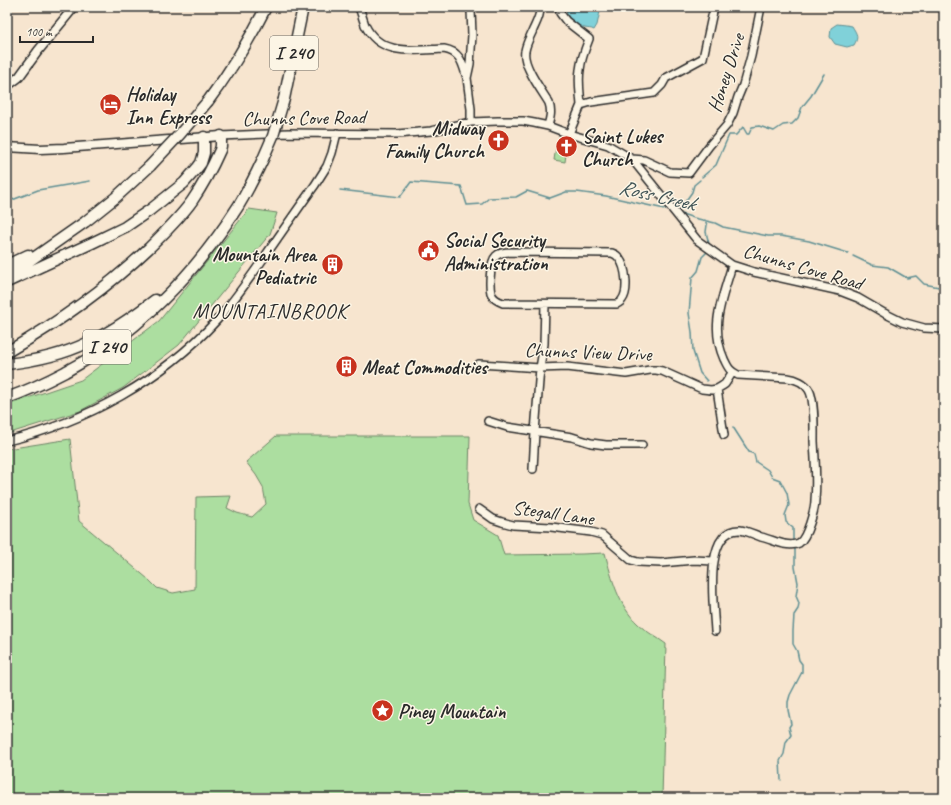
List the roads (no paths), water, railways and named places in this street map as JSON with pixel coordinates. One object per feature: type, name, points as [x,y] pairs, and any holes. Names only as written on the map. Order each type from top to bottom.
[{"type":"highway","name":"I 240","points":[[7,273],[25,264],[86,222],[150,166],[208,101],[229,71],[266,7]]},
{"type":"highway","name":"I 240","points":[[7,398],[52,379],[106,347],[149,314],[207,251],[240,204],[273,136],[284,99],[303,7]]},
{"type":"highway","points":[[7,352],[41,332],[88,300],[160,238],[177,220],[204,183],[220,150],[221,136]]},
{"type":"highway","points":[[7,282],[98,240],[125,226],[150,210],[184,183],[201,163],[204,153],[204,137]]},
{"type":"highway","points":[[7,264],[23,258],[45,246],[55,243]]},
{"type":"highway","points":[[7,364],[42,359],[86,344],[120,325],[141,311],[157,299],[182,274],[190,270]]},
{"type":"main road","points":[[7,86],[19,77],[74,7]]},
{"type":"main road","name":"Chunns Cove Road","points":[[7,147],[40,149],[64,148],[221,136]]},
{"type":"street","points":[[359,7],[365,25],[372,35],[381,43],[394,49],[450,50],[460,57],[467,78],[471,122]]},
{"type":"street","points":[[467,78],[470,64],[472,35],[470,7]]},
{"type":"street","points":[[540,7],[541,10],[539,17],[525,51],[525,58],[532,76],[549,103],[551,117],[548,126]]},
{"type":"street","points":[[560,7],[560,13],[566,21],[589,39],[580,71],[579,88],[581,105],[569,134]]},
{"type":"street","points":[[581,105],[591,102],[654,93],[662,85],[666,78],[703,58],[714,7]]},
{"type":"street","name":"Honey Drive","points":[[632,159],[644,160],[670,172],[689,173],[727,125],[733,113],[751,56],[761,7]]},
{"type":"street","name":"Chunns Cove Road","points":[[221,136],[288,133],[397,134],[431,131],[471,122],[498,121],[523,121],[548,126],[569,134],[608,145],[632,159],[697,240],[732,265],[754,272],[840,291],[858,298],[902,322],[924,328],[944,329]]},
{"type":"street","points":[[7,441],[50,429],[93,411],[132,390],[193,344],[217,320],[234,299],[315,185],[327,166],[337,134]]},
{"type":"street","points":[[511,252],[612,253],[618,256],[624,265],[626,283],[625,291],[622,301],[617,304],[545,304],[503,303],[495,300],[491,293],[491,273],[492,262],[496,255],[511,252]]},
{"type":"street","points":[[715,631],[712,584],[713,561],[722,540],[732,531],[740,530],[784,544],[790,545],[799,543],[803,538],[810,521],[815,500],[816,481],[813,403],[810,390],[795,379],[738,375],[732,372],[728,366],[719,345],[717,329],[718,314],[732,265]]},
{"type":"street","points":[[533,469],[534,432],[540,368],[544,344],[545,304]]},
{"type":"street","name":"Chunns View Drive","points":[[479,364],[540,368],[567,367],[626,374],[656,370],[662,371],[702,389],[717,389]]},
{"type":"street","points":[[724,435],[717,389],[725,384],[732,372]]},
{"type":"street","points":[[488,421],[507,427],[572,437],[591,443],[606,445],[642,445]]},
{"type":"street","name":"Stegall Lane","points":[[480,509],[493,518],[513,525],[557,527],[602,535],[631,560],[638,562],[661,563],[694,560],[713,561]]},
{"type":"water","points":[[567,7],[601,7],[597,25],[594,30],[582,27],[575,23],[567,14]]},
{"type":"water","points":[[837,24],[852,26],[857,36],[854,45],[847,47],[835,44],[830,37],[831,28]]},
{"type":"waterway","points":[[702,177],[716,165],[729,135],[736,135],[743,127],[747,134],[749,134],[752,127],[759,126],[774,131],[783,125],[792,124],[798,118],[802,107],[811,96],[824,74]]},
{"type":"waterway","points":[[678,212],[692,192],[694,185],[700,180]]},
{"type":"waterway","name":"Ross Creek","points":[[7,202],[38,190],[90,181]]},
{"type":"waterway","name":"Ross Creek","points":[[340,190],[400,197],[411,182],[461,186],[467,205],[482,204],[489,198],[516,197],[527,191],[550,198],[566,192],[577,192],[606,196],[669,210]]},
{"type":"waterway","name":"Ross Creek","points":[[679,213],[715,223],[723,227],[768,236],[781,236],[809,241],[848,253]]},
{"type":"waterway","points":[[705,220],[709,244]]},
{"type":"waterway","points":[[707,252],[702,257],[698,271],[692,278],[689,313],[693,351],[700,373],[707,381]]},
{"type":"waterway","name":"Ross Creek","points":[[853,256],[872,265],[888,267],[907,278],[916,276],[924,284],[944,288]]},
{"type":"waterway","points":[[733,427],[749,452],[754,454],[756,462],[768,470],[772,477],[780,480],[787,493],[789,505],[785,515],[786,522],[793,528],[793,540]]},
{"type":"waterway","points":[[781,780],[780,761],[784,754],[786,742],[791,735],[789,727],[791,724],[788,702],[802,672],[802,664],[793,644],[794,615],[798,609],[799,603],[796,596],[798,583],[795,567],[795,549]]},
{"type":"place","name":"Holiday Inn Express","points":[[110,105]]},
{"type":"place","name":"Midway Family Church","points":[[499,140]]},
{"type":"place","name":"Saint Lukes Church","points":[[566,147]]},
{"type":"place","name":"Social Security Administration","points":[[429,251]]},
{"type":"place","name":"Mountain Area Pediatric","points":[[332,265]]},
{"type":"place","name":"Meat Commodities","points":[[347,367]]},
{"type":"place","name":"Piney Mountain","points":[[382,711]]},
{"type":"district","name":"MOUNTAINBROOK","points":[[270,311]]}]
